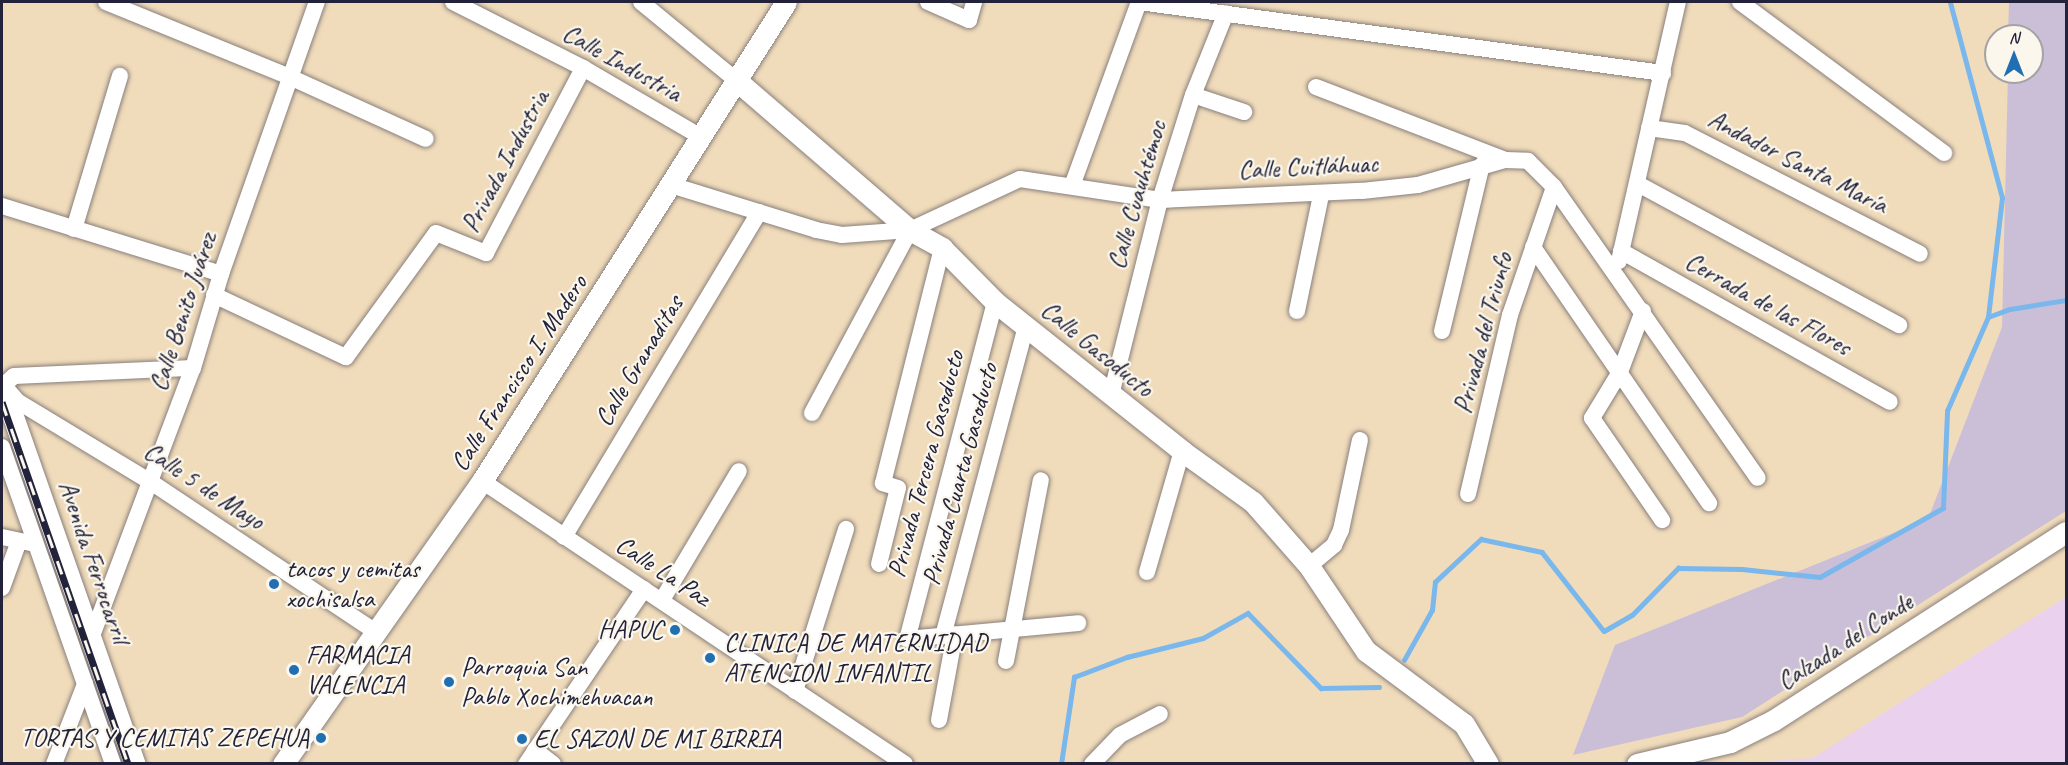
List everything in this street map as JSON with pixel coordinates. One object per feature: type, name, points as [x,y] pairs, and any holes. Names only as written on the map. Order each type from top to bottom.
[{"type":"street","points":[[106,2],[290,77],[426,139]]},
{"type":"street","name":"Calle Benito Juárez","points":[[92,636],[193,368],[221,274],[317,2]]},
{"type":"street","name":"Calle Industria","points":[[453,2],[583,68],[701,137]]},
{"type":"street","name":"Calle Gasoducto","points":[[641,2],[736,80],[910,230],[942,248],[995,302],[1182,451],[1253,502],[1309,566],[1366,651],[1464,724],[1488,764]]},
{"type":"street","points":[[772,24],[773,2]]},
{"type":"street","name":"Calle Francisco I. Madero","points":[[283,764],[482,482],[786,2]]},
{"type":"street","points":[[928,2],[969,20],[974,2]]},
{"type":"street","points":[[1072,186],[1139,2],[1663,73]]},
{"type":"street","points":[[1616,274],[1678,2]]},
{"type":"street","points":[[1740,2],[1944,153]]},
{"type":"street","name":"Calle Cuauhtémoc","points":[[1111,395],[1160,200],[1193,95],[1226,14]]},
{"type":"street","name":"Privada Industria","points":[[214,295],[346,357],[436,233],[486,253],[583,68]]},
{"type":"street","points":[[74,229],[120,76]]},
{"type":"street","points":[[1316,87],[1505,160]]},
{"type":"street","points":[[1193,95],[1244,112]]},
{"type":"street","name":"Andador Santa María","points":[[1649,128],[1686,133],[1920,254]]},
{"type":"street","name":"Calle Cuitláhuac","points":[[910,230],[1020,179],[1160,200],[1321,195],[1418,185],[1482,165],[1505,160],[1528,161],[1554,187],[1758,478]]},
{"type":"street","points":[[1442,331],[1482,165]]},
{"type":"street","points":[[1638,184],[1899,326]]},
{"type":"street","points":[[671,185],[842,235],[910,230]]},
{"type":"street","name":"Privada del Triunfo","points":[[1468,494],[1510,315],[1554,187]]},
{"type":"street","points":[[1297,311],[1321,195]]},
{"type":"street","points":[[2,207],[221,274]]},
{"type":"street","name":"Calle Granaditas","points":[[564,537],[759,212]]},
{"type":"street","points":[[812,413],[910,230]]},
{"type":"street","points":[[1533,247],[1709,502]]},
{"type":"street","points":[[879,564],[898,488],[883,483],[942,248]]},
{"type":"street","name":"Cerrada de las Flores","points":[[1621,251],[1890,402]]},
{"type":"street","name":"Privada Tercera Gasoducto","points":[[949,635],[907,639],[995,302]]},
{"type":"street","points":[[1643,311],[1620,372],[1592,418],[1662,520]]},
{"type":"street","name":"Privada Cuarta Gasoducto","points":[[939,720],[949,635],[1026,326]]},
{"type":"street","points":[[2,383],[14,376],[193,368]]},
{"type":"street","name":"Calle 5 de Mayo","points":[[2,383],[16,401],[151,482],[377,633]]},
{"type":"street","name":"Avenida Ferrocarril","points":[[2,383],[135,764]]},
{"type":"street","points":[[1309,566],[1334,545],[1341,530],[1360,440]]},
{"type":"street","points":[[2,447],[112,764]]},
{"type":"street","points":[[1146,572],[1182,451]]},
{"type":"street","points":[[662,600],[739,471]]},
{"type":"street","points":[[1006,661],[1041,480]]},
{"type":"street","name":"Calle La Paz","points":[[482,482],[905,764]]},
{"type":"street","points":[[795,691],[846,529]]},
{"type":"street","name":"Calzada del Conde","points":[[1637,764],[1700,757],[1774,720],[2067,532]]},
{"type":"street","points":[[2,537],[36,544]]},
{"type":"street","points":[[2,588],[19,541]]},
{"type":"street","points":[[553,764],[531,757],[644,589]]},
{"type":"street","points":[[949,635],[1078,623]]},
{"type":"street","points":[[54,764],[85,684]]},
{"type":"street","points":[[1092,764],[1120,735],[1160,714]]},
{"type":"shaded area","points":[[2009,2],[2066,2],[2066,511],[1742,717],[1573,755],[1615,645],[1928,519],[2002,327],[2008,84],[2044,84],[2044,24],[2008,24]]},
{"type":"shaded area","points":[[2066,597],[2066,763],[1737,763],[1813,758]]},
{"type":"waterway","points":[[1404,660],[1432,610],[1435,582],[1481,539],[1542,552],[1604,631],[1632,615],[1678,568],[1742,569],[1820,577],[1943,508],[1947,411],[1988,317],[2002,198],[1950,2]]},
{"type":"waterway","points":[[1988,317],[2010,309],[2066,300]]},
{"type":"waterway","points":[[1061,764],[1074,677],[1127,657],[1203,638],[1248,613],[1321,688],[1379,687]]},
{"type":"railway","points":[[2,402],[128,764]]},
{"type":"place","name":"tacos y cemitas xochisalsa","points":[[274,584]]},
{"type":"place","name":"HAPUC","points":[[675,630]]},
{"type":"place","name":"CLINICA DE MATERNIDAD ATENCION INFANTIL","points":[[710,658]]},
{"type":"place","name":"FARMACIA VALENCIA","points":[[294,670]]},
{"type":"place","name":"Parroquia San Pablo Xochimehuacan","points":[[449,682]]},
{"type":"place","name":"TORTAS Y CEMITAS ZEPEHUA","points":[[321,738]]},
{"type":"place","name":"EL SAZON DE MI BIRRIA","points":[[522,739]]}]
